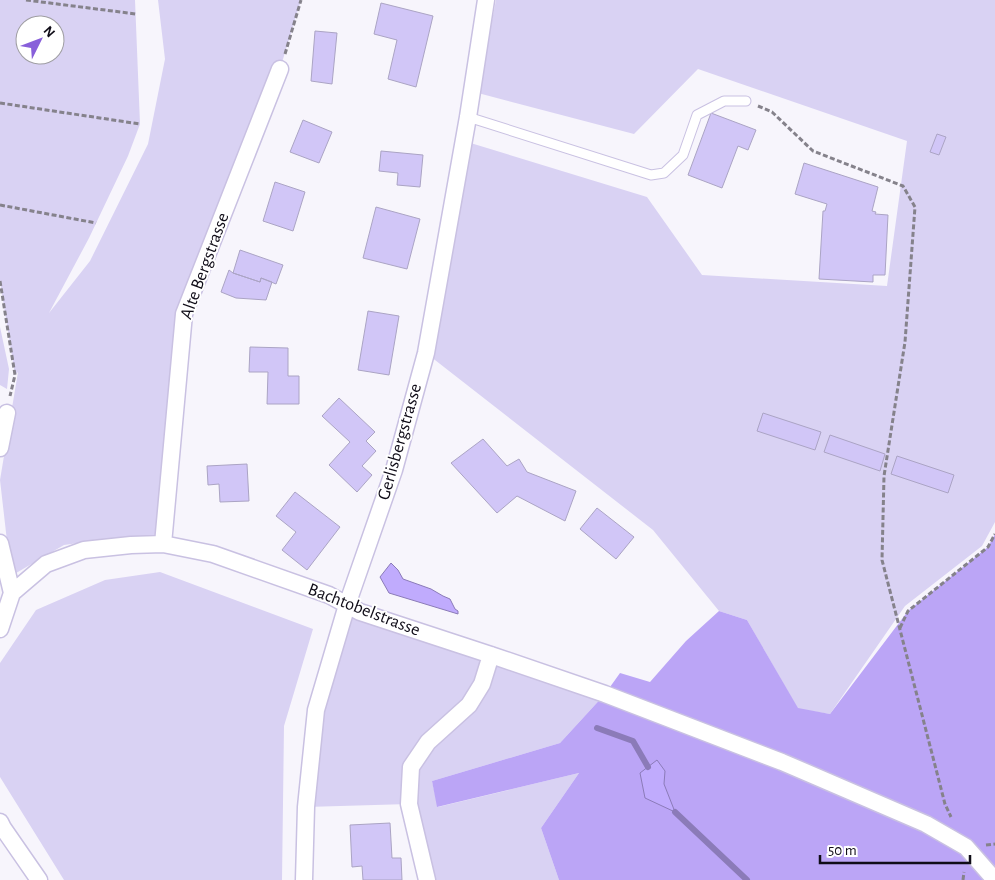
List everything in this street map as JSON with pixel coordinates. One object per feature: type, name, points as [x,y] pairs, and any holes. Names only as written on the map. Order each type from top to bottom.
[{"type":"street","name":"Gerlisbergstrasse","points":[[304,880],[306,807],[316,710],[347,605],[394,470],[426,353],[468,117],[486,0]]},
{"type":"street","name":"Alte Bergstrasse","points":[[163,544],[184,314],[280,69]]},
{"type":"street","points":[[0,448],[7,413]]},
{"type":"street","points":[[0,543],[12,593],[0,629]]},
{"type":"street","name":"Bachtobelstrasse","points":[[12,593],[46,564],[84,550],[163,544],[212,554],[329,595],[360,612],[605,694],[782,762],[926,824],[966,847],[995,880]]},
{"type":"street","points":[[427,880],[409,804],[411,767],[428,742],[469,705],[482,684],[491,655]]},
{"type":"street","points":[[0,822],[38,880]]},
{"type":"lane","points":[[468,117],[651,175],[664,173],[683,155],[697,116],[724,101],[746,100]]},
{"type":"path","points":[[26,0],[136,14]]},
{"type":"path","points":[[280,69],[301,0]]},
{"type":"path","points":[[746,100],[772,112],[814,151],[903,186],[915,208],[905,342],[884,476],[882,560],[945,804],[953,821]]},
{"type":"path","points":[[0,103],[140,124]]},
{"type":"path","points":[[0,205],[96,223]]},
{"type":"path","points":[[0,281],[15,375],[7,413]]},
{"type":"path","points":[[899,630],[908,610],[988,547],[995,534]]},
{"type":"shaded area","points":[[0,0],[135,0],[140,124],[128,156],[89,238],[49,313],[90,261],[148,144],[165,59],[158,0],[301,0],[280,69],[184,314],[163,544],[115,538],[64,545],[11,576],[0,480],[18,372],[15,375],[0,281]]},
{"type":"shaded area","points":[[496,0],[995,0],[995,522],[982,546],[905,606],[830,714],[798,709],[747,620],[719,611],[653,530],[426,353],[464,141],[647,197],[702,275],[887,286],[907,141],[698,69],[634,134],[478,93]]},
{"type":"shaded area","points":[[0,327],[9,369],[7,389],[0,385]]},
{"type":"shaded area","points":[[995,534],[995,880],[559,880],[541,828],[579,773],[437,807],[432,781],[560,743],[605,694],[620,673],[650,682],[686,641],[719,611],[747,620],[798,708],[830,714],[908,611],[988,547]]},
{"type":"shaded area","points":[[391,563],[403,579],[431,589],[450,599],[458,614],[389,593],[380,577]]},
{"type":"shaded area","points":[[160,572],[313,629],[284,726],[282,880],[64,880],[0,777],[0,663],[36,610],[105,580]]},
{"type":"shaded area","points":[[347,605],[605,694],[560,743],[432,781],[438,807],[579,773],[541,828],[559,880],[427,880],[409,804],[306,807],[316,710]]},
{"type":"shaded area","points":[[657,760],[665,771],[664,784],[675,812],[645,798],[640,773]]},
{"type":"building","points":[[381,3],[433,16],[416,87],[388,79],[397,40],[374,34]]},
{"type":"building","points":[[315,31],[337,33],[332,84],[311,81]]},
{"type":"building","points":[[711,113],[756,130],[748,150],[738,146],[722,188],[688,175]]},
{"type":"building","points":[[303,120],[332,132],[319,163],[290,152]]},
{"type":"building","points":[[937,134],[946,137],[939,155],[930,152]]},
{"type":"building","points":[[381,151],[423,155],[420,187],[397,185],[398,173],[379,171]]},
{"type":"building","points":[[804,163],[878,187],[872,211],[876,212],[875,214],[888,215],[885,275],[873,275],[873,282],[819,279],[823,211],[825,211],[827,204],[795,194]]},
{"type":"building","points":[[275,182],[305,192],[293,231],[263,221]]},
{"type":"building","points":[[376,207],[420,219],[407,269],[363,258]]},
{"type":"building","points":[[240,250],[283,265],[276,284],[261,278],[260,282],[233,273]]},
{"type":"building","points":[[229,270],[260,282],[261,278],[272,282],[266,300],[236,298],[221,292]]},
{"type":"building","points":[[368,311],[399,316],[389,375],[358,370]]},
{"type":"building","points":[[250,347],[288,348],[288,376],[299,376],[299,404],[267,404],[268,372],[249,372]]},
{"type":"building","points":[[339,398],[375,432],[366,441],[376,451],[362,466],[372,475],[357,492],[329,465],[350,442],[322,416]]},
{"type":"building","points":[[763,413],[821,432],[815,450],[757,431]]},
{"type":"building","points":[[830,435],[885,454],[880,471],[824,452]]},
{"type":"building","points":[[483,439],[507,466],[519,459],[527,472],[576,491],[565,521],[517,496],[497,513],[451,463]]},
{"type":"building","points":[[897,456],[954,475],[948,493],[891,474]]},
{"type":"building","points":[[247,464],[249,501],[220,502],[219,484],[208,485],[207,466]]},
{"type":"building","points":[[295,492],[340,527],[307,570],[282,550],[296,532],[276,516]]},
{"type":"building","points":[[597,508],[634,537],[616,559],[580,529]]},
{"type":"building","points":[[390,823],[392,858],[401,858],[402,880],[363,880],[362,866],[352,867],[350,825]]},
{"type":"waterway","points":[[597,728],[633,741],[648,767]]},
{"type":"waterway","points":[[675,812],[747,880]]}]
